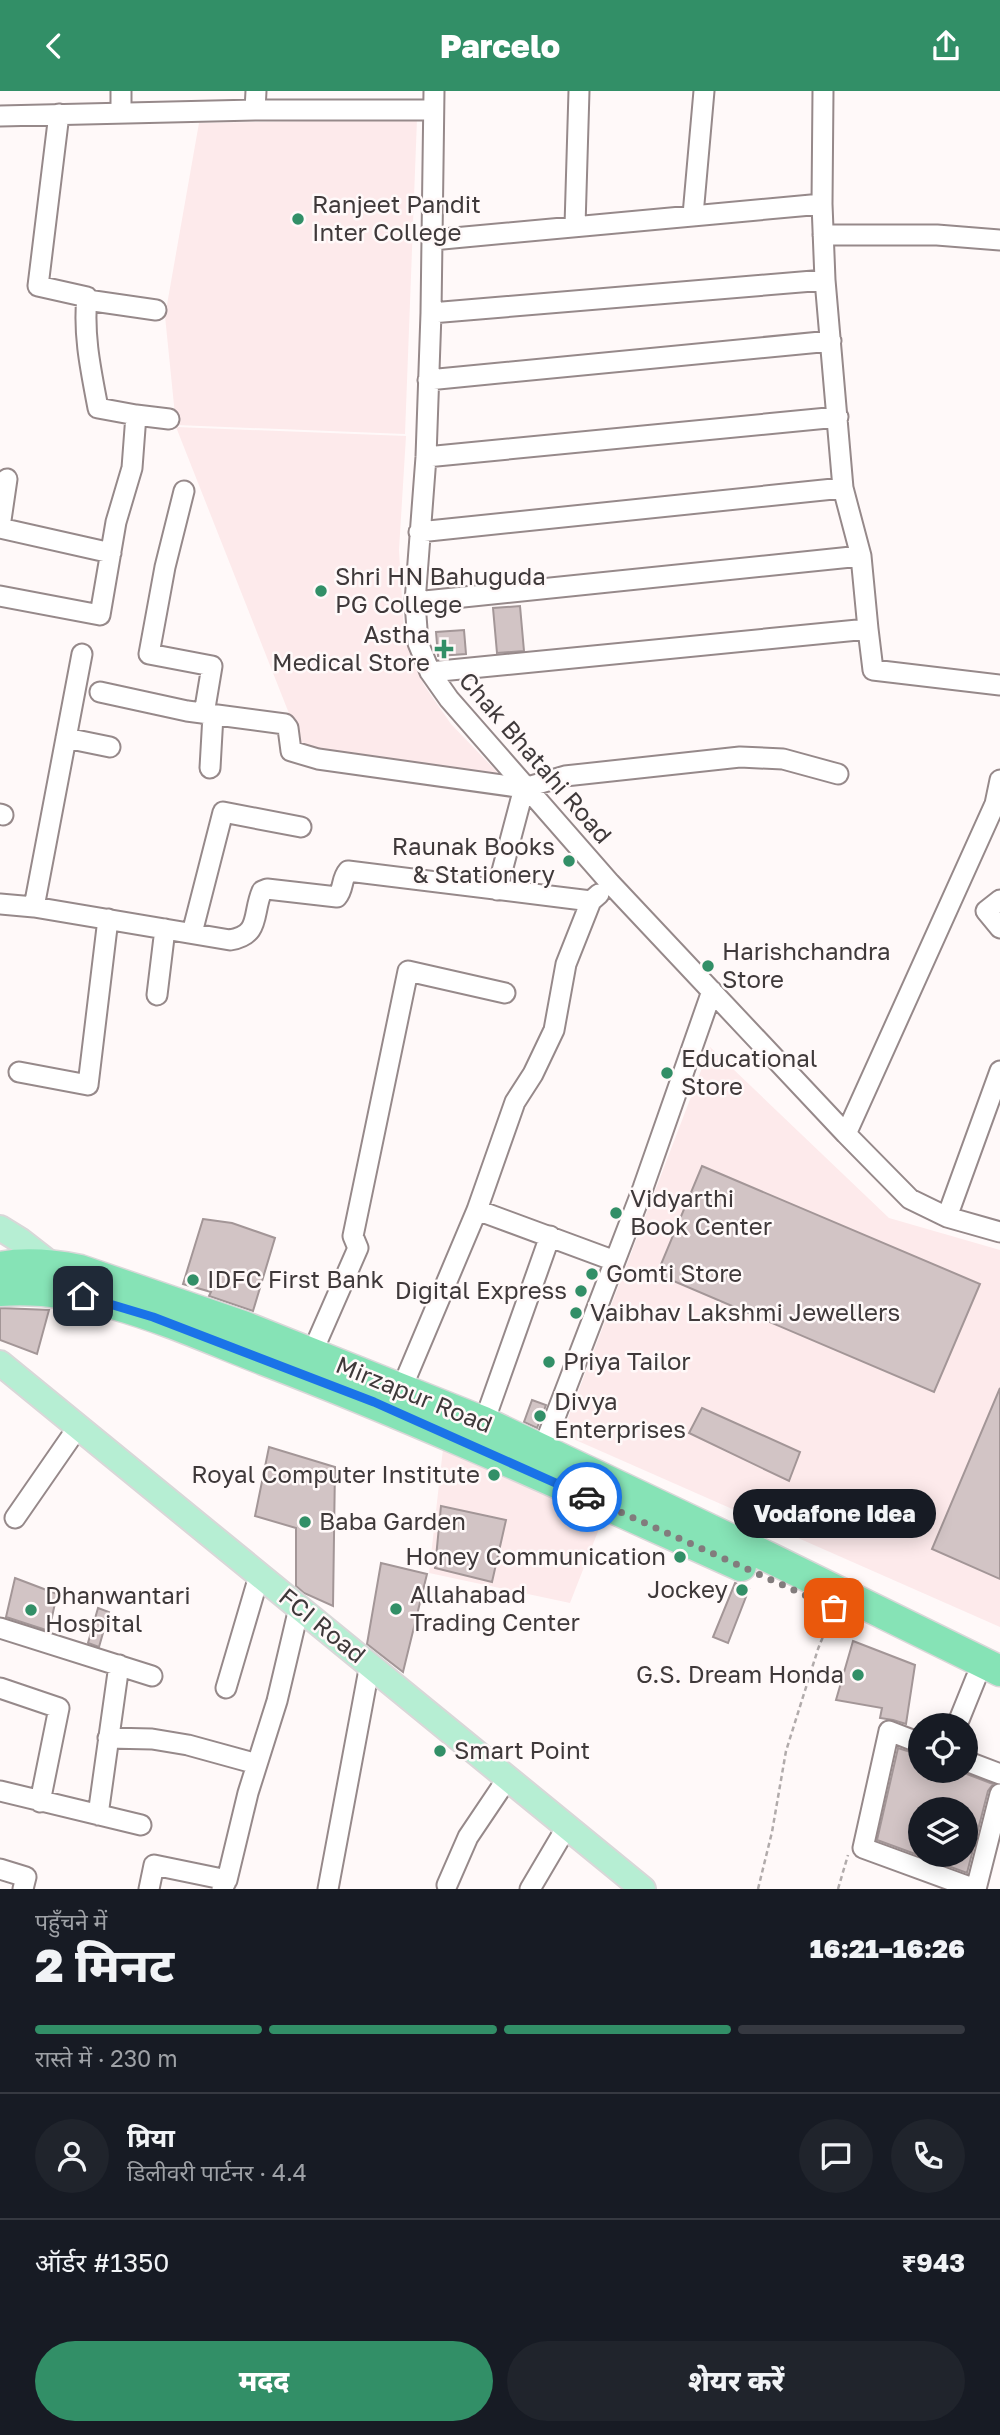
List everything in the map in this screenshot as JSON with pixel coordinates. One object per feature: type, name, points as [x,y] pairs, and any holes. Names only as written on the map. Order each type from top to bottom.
[{"type":"highway","name":"Mirzapur Road","points":[[0,1267],[52,1266],[80,1270],[243,1326],[484,1422],[538,1461],[834,1608],[992,1680]]},
{"type":"highway","name":"Mirzapur Road","points":[[0,1291],[22,1289],[64,1292],[103,1301],[153,1317],[374,1402],[538,1461],[992,1680]]},
{"type":"main road","points":[[0,1228],[52,1266]]},
{"type":"main road","name":"FCI Road","points":[[0,1363],[643,1889]]},
{"type":"street","points":[[121,91],[121,113]]},
{"type":"street","points":[[575,226],[579,91]]},
{"type":"street","points":[[693,215],[704,91]]},
{"type":"street","points":[[823,91],[822,204],[825,280],[843,488],[861,556],[873,670],[1000,685]]},
{"type":"street","points":[[0,116],[121,113],[256,100],[434,100]]},
{"type":"street","name":"Chak Bhatahi Road","points":[[434,100],[432,313],[426,457],[415,602],[418,643],[430,672],[449,699],[524,788],[610,883],[910,1199],[947,1217],[1000,1232]]},
{"type":"street","points":[[59,114],[38,286],[87,297],[87,300],[156,310]]},
{"type":"street","points":[[432,240],[822,204]]},
{"type":"street","points":[[823,235],[937,235],[1000,240]]},
{"type":"street","points":[[432,313],[825,280]]},
{"type":"street","points":[[87,300],[87,346],[98,408],[169,419]]},
{"type":"street","points":[[428,380],[831,341]]},
{"type":"street","points":[[0,596],[100,615],[116,522],[132,468],[136,415]]},
{"type":"street","points":[[426,457],[838,417]]},
{"type":"street","points":[[7,479],[0,528],[111,553]]},
{"type":"street","points":[[419,532],[843,488]]},
{"type":"street","points":[[184,491],[165,567],[149,654],[212,666],[209,768]]},
{"type":"street","points":[[415,602],[861,556]]},
{"type":"street","points":[[430,672],[869,629]]},
{"type":"street","points":[[34,907],[82,654]]},
{"type":"street","points":[[100,692],[209,714],[285,724],[288,728],[290,751],[318,759],[524,788],[565,776],[740,757],[783,759],[838,774]]},
{"type":"street","points":[[66,738],[110,747]]},
{"type":"street","points":[[846,1134],[998,807],[1000,780]]},
{"type":"street","points":[[497,890],[524,788]]},
{"type":"street","points":[[192,933],[223,812],[301,827]]},
{"type":"street","points":[[0,904],[34,907],[230,940],[250,932],[262,891],[267,889],[337,897],[341,892],[344,875],[348,871],[591,901]]},
{"type":"street","points":[[401,1390],[477,1210],[515,1103],[533,1074],[554,1030],[566,964],[591,901],[610,883]]},
{"type":"street","points":[[1000,899],[986,911],[1000,928]]},
{"type":"street","points":[[19,1072],[88,1086],[108,919]]},
{"type":"street","points":[[157,995],[165,929]]},
{"type":"street","points":[[312,1353],[358,1248],[353,1235],[408,971],[505,993]]},
{"type":"street","points":[[538,1461],[615,1261],[712,991]]},
{"type":"street","points":[[947,1217],[1000,1071]]},
{"type":"street","points":[[477,1210],[615,1261]]},
{"type":"street","points":[[484,1422],[550,1236]]},
{"type":"street","points":[[15,1518],[78,1427]]},
{"type":"street","points":[[226,1688],[259,1576]]},
{"type":"street","points":[[149,1889],[154,1864],[225,1884],[248,1793],[277,1701],[299,1608]]},
{"type":"street","points":[[0,1629],[152,1676]]},
{"type":"street","points":[[327,1889],[370,1664]]},
{"type":"street","points":[[98,1815],[118,1665]]},
{"type":"street","points":[[966,1713],[992,1680]]},
{"type":"street","points":[[0,1688],[59,1708],[40,1802]]},
{"type":"street","points":[[908,1738],[889,1731],[863,1848],[975,1889],[1000,1794]]},
{"type":"street","points":[[108,1738],[152,1739],[188,1745],[257,1764]]},
{"type":"street","points":[[978,1766],[1000,1774]]},
{"type":"street","points":[[447,1885],[468,1837],[507,1779]]},
{"type":"street","points":[[0,1791],[141,1825]]},
{"type":"street","points":[[530,1889],[566,1828]]},
{"type":"street","points":[[872,1859],[954,1889]]},
{"type":"street","points":[[0,1869],[26,1877],[23,1889]]},
{"type":"path","points":[[758,1889],[772,1832],[786,1751],[818,1649],[834,1608]]},
{"type":"path","points":[[838,1889],[850,1849]]},
{"type":"shaded area","name":"Ranjeet Pandit Inter College","points":[[417,119],[405,434],[176,425],[165,316],[199,123]]},
{"type":"shaded area","name":"Shri HN Bahuguda PG College","points":[[176,427],[406,436],[399,550],[404,632],[424,685],[451,724],[502,777],[303,749]]},
{"type":"shaded area","points":[[710,1047],[889,1218],[1000,1250],[1000,1627],[562,1434]]},
{"type":"shaded area","points":[[443,1449],[604,1516],[570,1603],[429,1573]]},
{"type":"building","points":[[520,606],[524,651],[497,653],[493,608]]},
{"type":"building","points":[[464,630],[466,654],[438,656],[436,632]]},
{"type":"building","points":[[702,1166],[980,1284],[934,1392],[657,1274]]},
{"type":"building","points":[[203,1219],[232,1223],[275,1238],[253,1311],[209,1296],[211,1292],[183,1284]]},
{"type":"building","points":[[0,1308],[49,1310],[37,1354],[0,1340]]},
{"type":"building","points":[[1000,1388],[1000,1579],[932,1549]]},
{"type":"building","points":[[532,1400],[546,1405],[537,1428],[524,1422]]},
{"type":"building","points":[[702,1408],[800,1452],[789,1481],[689,1433]]},
{"type":"building","name":"Baba Garden","points":[[269,1447],[335,1467],[333,1606],[304,1593],[296,1586],[296,1528],[255,1516]]},
{"type":"building","points":[[441,1506],[506,1520],[492,1582],[435,1568]]},
{"type":"building","name":"Allahabad Trading Center","points":[[381,1563],[427,1574],[403,1672],[367,1644]]},
{"type":"building","name":"Dhanwantari Hospital","points":[[15,1578],[57,1594],[49,1631],[6,1617]]},
{"type":"building","points":[[735,1583],[749,1589],[728,1643],[713,1637]]},
{"type":"building","points":[[98,1608],[109,1612],[99,1647],[88,1643]]},
{"type":"building","points":[[853,1641],[915,1665],[906,1724],[880,1718],[882,1708],[836,1700]]},
{"type":"building","points":[[898,1748],[908,1751],[908,1783],[978,1783],[978,1778],[993,1784],[988,1791],[978,1830],[978,1797],[908,1797],[908,1851],[877,1840]]},
{"type":"building","points":[[951,1867],[969,1867],[967,1873]]},
{"type":"way so far","points":[[587,1497],[834,1608]]},
{"type":"place","name":"Ranjeet Pandit Inter College","points":[[298,219]]},
{"type":"place","name":"Shri HN Bahuguda PG College","points":[[321,591]]},
{"type":"place","name":"Astha Medical Store","points":[[444,649]]},
{"type":"place","name":"Raunak Books & Stationery","points":[[569,861]]},
{"type":"place","name":"Harishchandra Store","points":[[708,966]]},
{"type":"place","name":"Educational Store","points":[[667,1073]]},
{"type":"place","name":"Vidyarthi Book Center","points":[[616,1213]]},
{"type":"place","name":"Gomti Store","points":[[592,1274]]},
{"type":"place","name":"IDFC First Bank","points":[[193,1280]]},
{"type":"place","name":"Digital Express","points":[[581,1291]]},
{"type":"place","name":"Vaibhav Lakshmi Jewellers","points":[[576,1313]]},
{"type":"place","name":"Priya Tailor","points":[[549,1362]]},
{"type":"place","name":"Divya Enterprises","points":[[540,1416]]},
{"type":"place","name":"Royal Computer Institute","points":[[494,1475]]},
{"type":"place","name":"Baba Garden","points":[[305,1522]]},
{"type":"place","name":"Honey Communication","points":[[680,1557]]},
{"type":"place","name":"Jockey","points":[[742,1590]]},
{"type":"place","name":"Vodafone Idea","points":[[834,1608]]},
{"type":"place","name":"Allahabad Trading Center","points":[[396,1609]]},
{"type":"place","name":"Dhanwantari Hospital","points":[[31,1610]]},
{"type":"place","name":"G.S. Dream Honda","points":[[858,1675]]},
{"type":"place","name":"Smart Point","points":[[440,1751]]},
{"type":"route","points":[[83,1296],[153,1317],[374,1402],[587,1497]]}]
